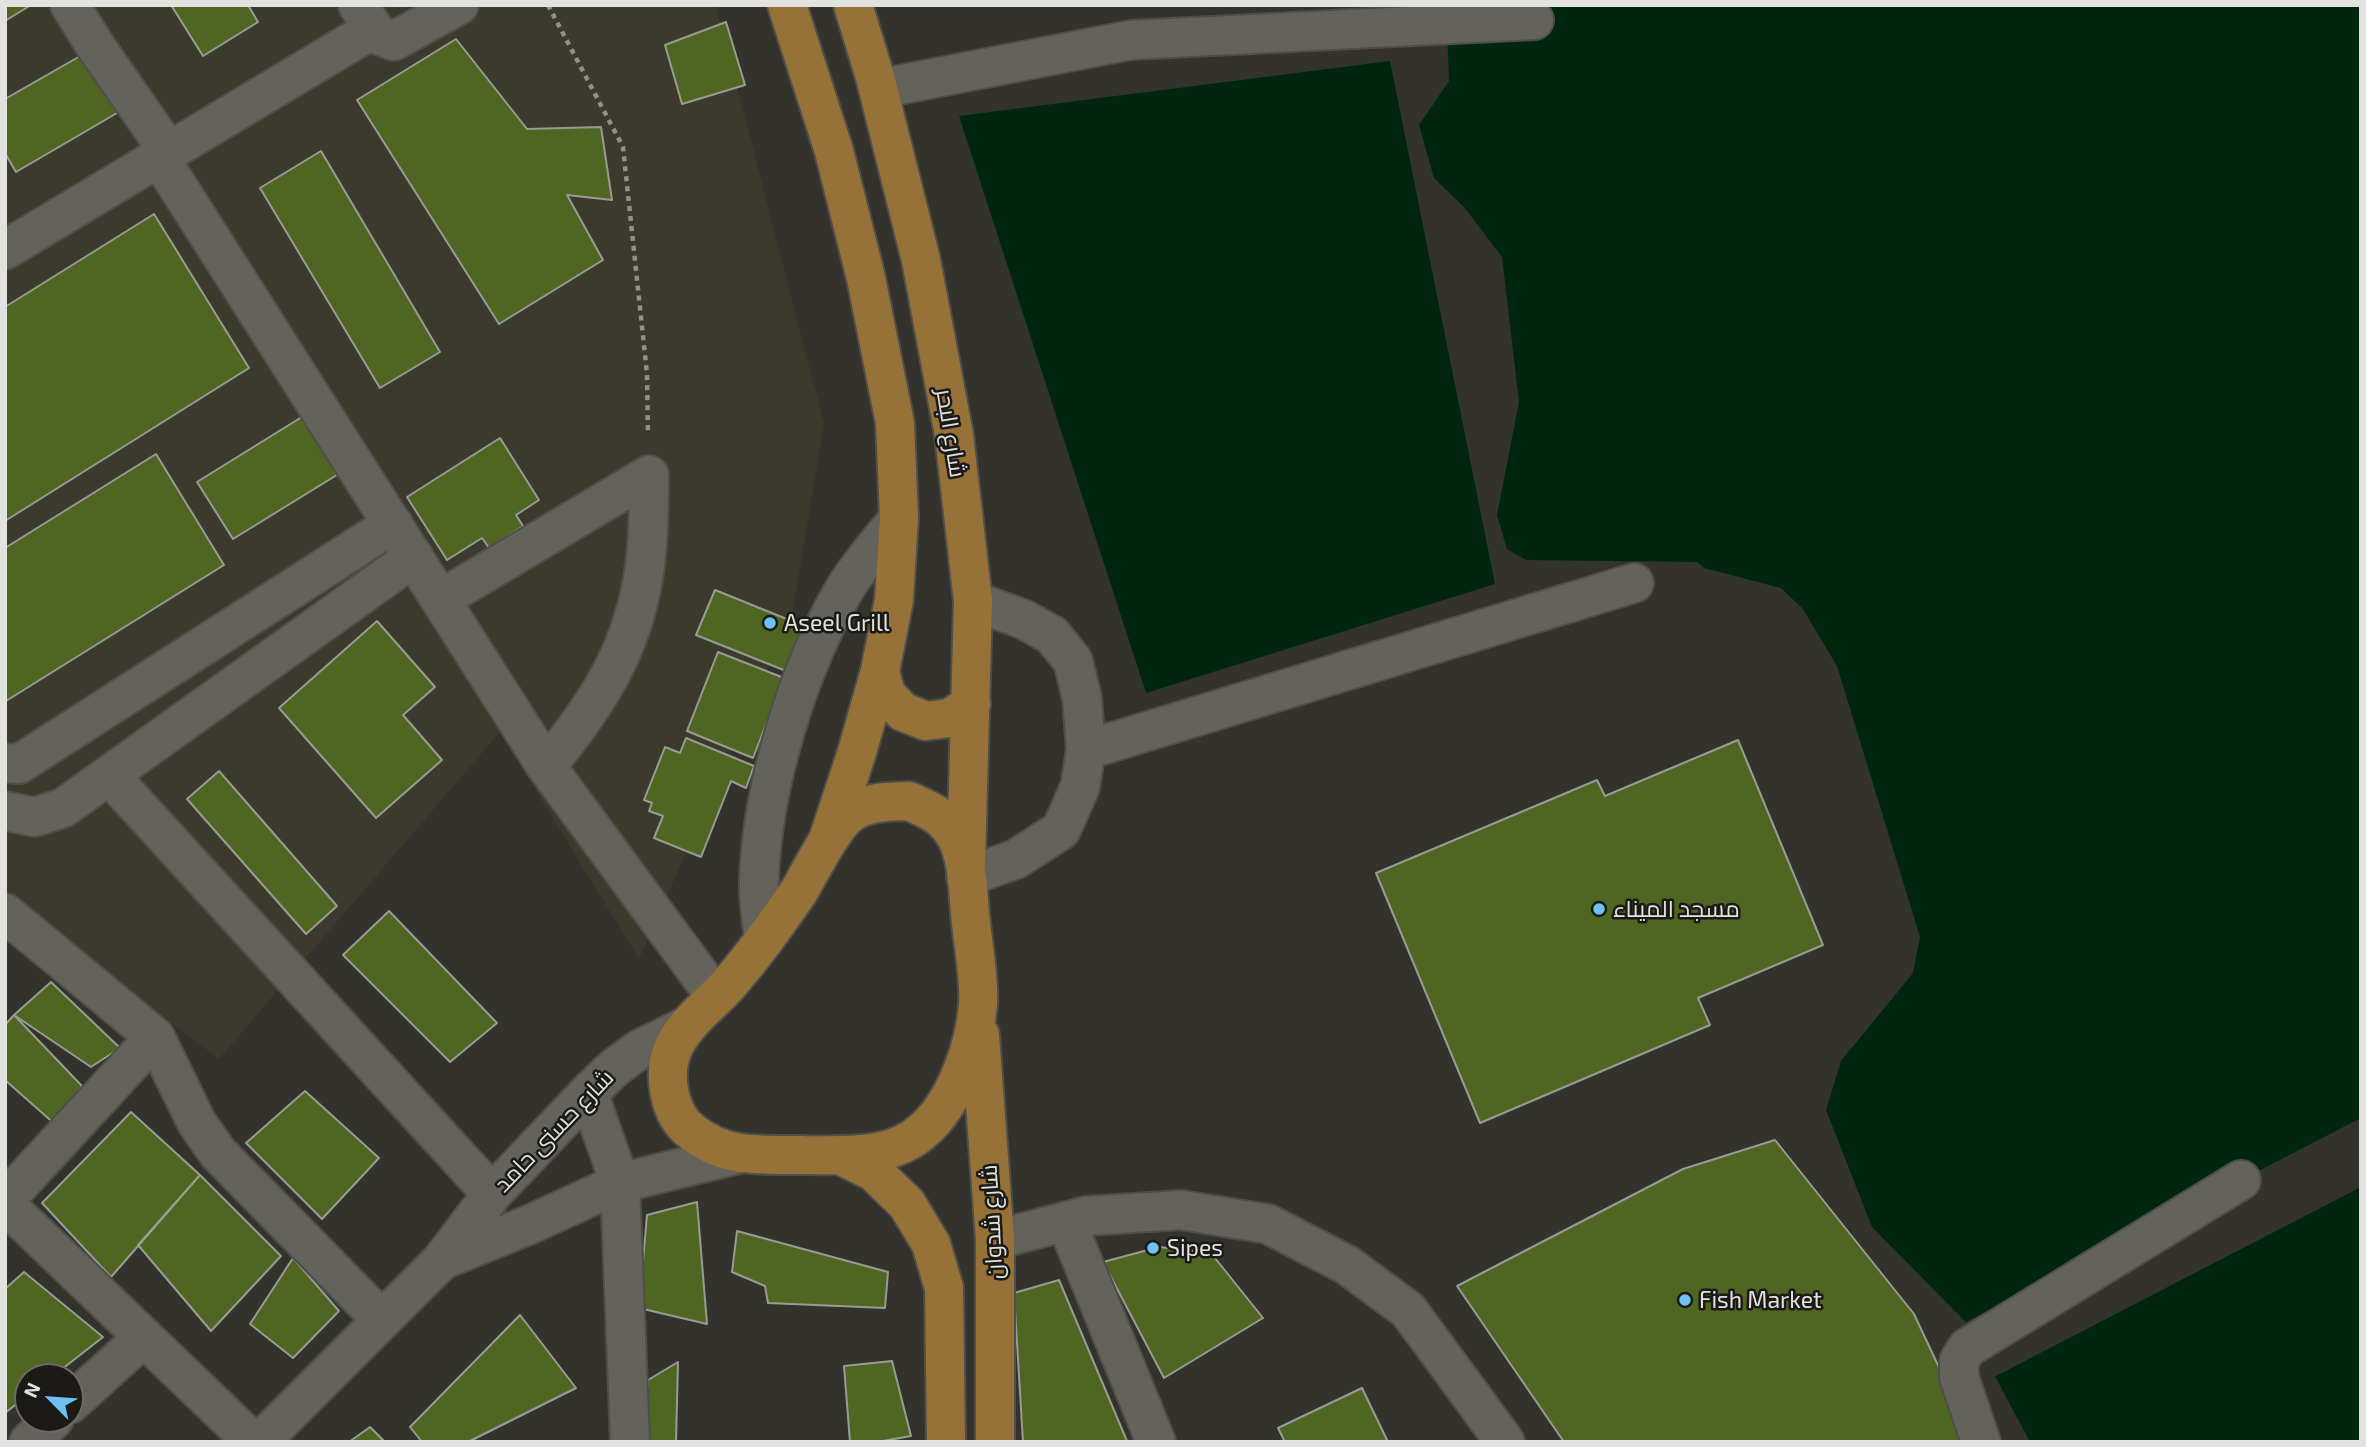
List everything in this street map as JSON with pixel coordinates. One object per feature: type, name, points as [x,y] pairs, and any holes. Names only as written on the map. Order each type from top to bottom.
[{"type":"main road","points":[[786,5],[834,151],[866,278],[895,423],[899,517],[894,600],[880,671],[827,843]]},
{"type":"main road","name":"شارع البحر","points":[[853,5],[878,89],[921,260],[951,421],[973,601],[966,874]]},
{"type":"main road","points":[[880,671],[886,694],[904,712],[926,721],[950,718],[971,704]]},
{"type":"main road","points":[[966,874],[956,838],[938,814],[909,802],[877,802],[848,815],[764,940],[716,997],[687,1026],[673,1050],[667,1078],[673,1106],[688,1130],[711,1146],[738,1154],[880,1153],[900,1145],[925,1129],[951,1097],[968,1051],[978,1003]]},
{"type":"main road","name":"شارع شدوان","points":[[966,874],[996,1240],[995,1442]]},
{"type":"main road","points":[[840,1155],[874,1172],[883,1180],[907,1205],[931,1244],[944,1288],[946,1442]]},
{"type":"street","points":[[70,5],[546,766],[716,997]]},
{"type":"street","points":[[5,250],[164,154],[366,17],[379,35],[394,41],[459,5]]},
{"type":"street","points":[[878,89],[1132,40],[1535,20]]},
{"type":"street","points":[[441,599],[649,475]]},
{"type":"street","points":[[546,766],[580,726],[607,685],[625,646],[640,594],[647,546],[649,475]]},
{"type":"street","points":[[764,940],[759,883],[764,832],[776,766],[789,722],[806,670],[845,589],[899,517]]},
{"type":"street","points":[[5,763],[19,764],[393,524]]},
{"type":"street","points":[[5,811],[36,817],[63,808],[414,556]]},
{"type":"street","points":[[1086,750],[1634,583]]},
{"type":"street","points":[[966,874],[1016,859],[1061,831],[1080,787],[1086,750],[1082,698],[1073,661],[1052,635],[1023,619],[973,601]]},
{"type":"street","points":[[109,775],[492,1195]]},
{"type":"street","points":[[5,913],[155,1037],[197,1123],[218,1153],[381,1319]]},
{"type":"street","name":"شارع حسنى حامد","points":[[260,1442],[442,1260],[492,1195],[588,1093],[614,1068],[640,1049],[687,1026]]},
{"type":"street","points":[[155,1037],[5,1202],[253,1442]]},
{"type":"street","points":[[588,1093],[620,1183],[622,1437]]},
{"type":"street","name":"شارع حسنى حامد","points":[[442,1260],[531,1224],[620,1183],[738,1154]]},
{"type":"street","points":[[1981,1442],[1959,1377],[1959,1361],[1967,1348],[2241,1180]]},
{"type":"street","points":[[996,1240],[1086,1216],[1181,1210],[1268,1224],[1347,1265],[1408,1310],[1505,1442]]},
{"type":"street","points":[[1066,1221],[1156,1442]]},
{"type":"street","points":[[84,1391],[144,1337]]},
{"type":"path","points":[[548,5],[623,147],[647,374],[649,475]]},
{"type":"shaded area","points":[[5,5],[716,5],[824,424],[793,612],[639,959],[500,732],[219,1059],[5,897]]},
{"type":"shaded area","points":[[1446,5],[2361,5],[2361,1442],[2030,1442],[1966,1322],[1872,1227],[1826,1110],[1841,1061],[1913,973],[1920,937],[1837,666],[1803,609],[1781,588],[1704,568],[1697,562],[1526,560],[1507,549],[1497,515],[1519,402],[1502,257],[1464,207],[1434,178],[1419,125],[1449,81]]},
{"type":"shaded area","points":[[1390,61],[1495,584],[1146,693],[959,116]]},
{"type":"pier","points":[[2361,1118],[2361,1187],[1994,1377],[1966,1322]]},
{"type":"building","points":[[5,5],[31,5],[5,21]]},
{"type":"building","points":[[171,5],[248,5],[258,22],[203,56]]},
{"type":"building","points":[[726,22],[745,85],[682,104],[665,45]]},
{"type":"building","points":[[456,39],[527,129],[601,127],[612,200],[567,195],[603,260],[499,324],[357,100]]},
{"type":"building","points":[[96,47],[129,106],[16,172],[5,153],[5,99]]},
{"type":"building","points":[[321,151],[440,352],[380,388],[260,188]]},
{"type":"building","points":[[154,214],[249,368],[5,521],[5,307]]},
{"type":"building","points":[[305,415],[340,473],[233,539],[197,482]]},
{"type":"building","points":[[500,438],[539,500],[516,515],[523,526],[489,548],[482,538],[447,560],[407,497]]},
{"type":"building","points":[[156,454],[224,565],[6,701],[5,548]]},
{"type":"building","points":[[715,590],[804,626],[786,671],[696,635]]},
{"type":"building","points":[[377,621],[435,687],[403,715],[442,760],[376,818],[279,708]]},
{"type":"building","points":[[718,652],[784,678],[753,758],[687,731]]},
{"type":"building","points":[[686,738],[754,766],[746,788],[731,781],[701,857],[654,838],[663,816],[649,811],[652,803],[644,800],[665,747],[680,753]]},
{"type":"building","name":"مسجد الميناء","points":[[1738,740],[1823,945],[1698,998],[1710,1025],[1480,1123],[1376,873],[1597,780],[1605,796]]},
{"type":"building","points":[[219,771],[337,906],[306,934],[187,799]]},
{"type":"building","points":[[389,911],[497,1023],[450,1062],[343,955]]},
{"type":"building","points":[[51,982],[120,1048],[91,1067],[14,1015]]},
{"type":"building","points":[[14,1015],[82,1086],[57,1126],[5,1080],[5,1025]]},
{"type":"building","points":[[305,1091],[379,1158],[322,1219],[246,1143]]},
{"type":"building","points":[[131,1112],[200,1175],[111,1277],[42,1203]]},
{"type":"building","name":"Fish Market","points":[[1775,1140],[1914,1314],[1974,1442],[1564,1442],[1457,1286],[1683,1169]]},
{"type":"building","points":[[200,1175],[281,1256],[211,1331],[138,1245]]},
{"type":"building","points":[[697,1202],[707,1324],[639,1308],[647,1215]]},
{"type":"building","points":[[737,1231],[888,1272],[885,1308],[768,1303],[765,1286],[732,1272]]},
{"type":"building","points":[[1159,1247],[1211,1253],[1263,1318],[1164,1378],[1103,1262]]},
{"type":"building","points":[[293,1258],[339,1311],[293,1358],[250,1324]]},
{"type":"building","points":[[24,1272],[103,1337],[70,1363],[14,1363],[14,1406],[5,1413],[5,1289]]},
{"type":"building","points":[[1059,1280],[1127,1441],[1023,1442],[1014,1293]]},
{"type":"building","points":[[520,1315],[576,1388],[468,1442],[422,1442],[410,1427]]},
{"type":"building","points":[[892,1361],[911,1436],[877,1442],[850,1442],[844,1366]]},
{"type":"building","points":[[678,1362],[676,1442],[647,1442],[648,1380]]},
{"type":"building","points":[[1362,1388],[1388,1442],[1285,1442],[1278,1428]]},
{"type":"building","points":[[370,1427],[385,1442],[349,1442]]},
{"type":"place","name":"Aseel Grill","points":[[770,623]]},
{"type":"place","name":"مسجد الميناء","points":[[1599,909]]},
{"type":"place","name":"Sipes","points":[[1153,1248]]},
{"type":"place","name":"Fish Market","points":[[1685,1300]]}]
